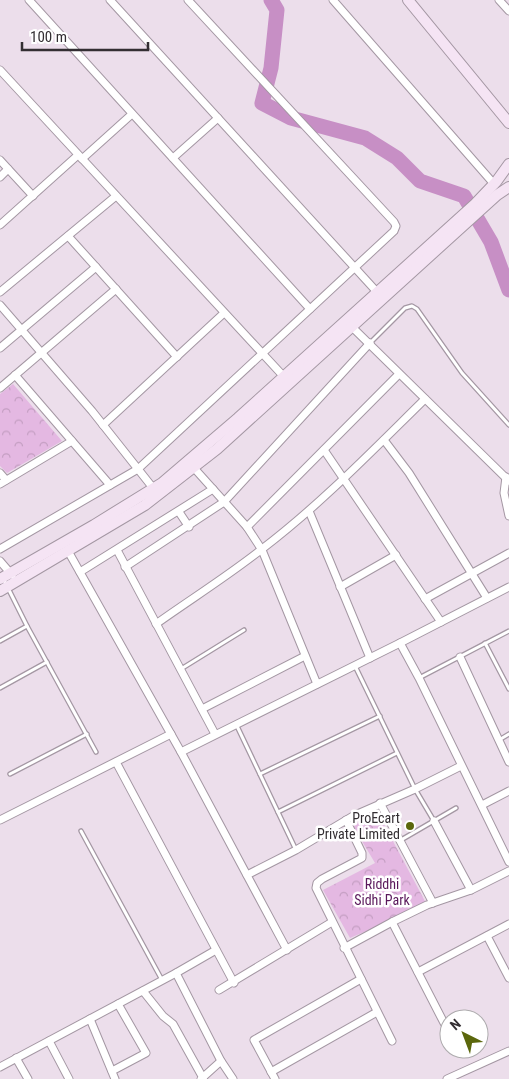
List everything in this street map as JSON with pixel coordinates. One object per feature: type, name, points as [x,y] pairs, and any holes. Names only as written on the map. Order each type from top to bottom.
[{"type":"street","points":[[29,0],[310,309]]},
{"type":"street","points":[[110,0],[377,292]]},
{"type":"street","points":[[0,549],[138,469],[355,268],[394,231],[396,226],[188,0]]},
{"type":"street","points":[[333,0],[494,184]]},
{"type":"street","points":[[408,0],[509,123]]},
{"type":"street","points":[[499,0],[509,11]]},
{"type":"street","points":[[0,70],[286,380]]},
{"type":"street","points":[[473,77],[509,111]]},
{"type":"street","points":[[0,226],[33,196],[132,114]]},
{"type":"street","points":[[173,158],[218,118]]},
{"type":"street","points":[[0,160],[33,196]]},
{"type":"street","points":[[6,581],[153,488],[352,327],[407,271],[478,206],[509,164]]},
{"type":"street","points":[[0,177],[8,169]]},
{"type":"street","points":[[478,206],[509,187]]},
{"type":"street","points":[[0,292],[116,196]]},
{"type":"street","points":[[68,236],[177,356]]},
{"type":"street","points":[[0,348],[96,267]]},
{"type":"street","points":[[6,581],[68,551],[145,506],[217,449],[377,292],[407,271]]},
{"type":"street","points":[[0,388],[116,289]]},
{"type":"street","points":[[0,305],[103,425],[153,488]]},
{"type":"street","points":[[103,425],[224,313]]},
{"type":"street","points":[[352,327],[424,399],[508,477],[504,493],[509,516]]},
{"type":"street","points":[[125,567],[224,502],[370,343]]},
{"type":"street","points":[[246,527],[400,374]]},
{"type":"street","points":[[15,375],[110,485]]},
{"type":"street","points":[[156,624],[262,550],[344,479],[424,399]]},
{"type":"street","points":[[384,440],[409,473],[487,598]]},
{"type":"street","points":[[0,473],[3,482],[72,441]]},
{"type":"street","points":[[324,450],[441,622]]},
{"type":"street","points":[[194,468],[246,527],[262,550],[318,684]]},
{"type":"street","points":[[80,572],[213,490]]},
{"type":"street","points":[[309,510],[370,658]]},
{"type":"street","points":[[179,512],[189,526]]},
{"type":"street","points":[[117,550],[215,734]]},
{"type":"street","points":[[68,551],[181,752],[287,950]]},
{"type":"street","points":[[425,598],[509,553]]},
{"type":"street","points":[[340,587],[396,555]]},
{"type":"street","points":[[0,561],[6,581]]},
{"type":"street","points":[[181,752],[509,587]]},
{"type":"street","points":[[400,643],[509,862]]},
{"type":"street","points":[[202,709],[305,656]]},
{"type":"street","points":[[460,657],[508,760]]},
{"type":"street","points":[[0,820],[171,734]]},
{"type":"street","points":[[116,762],[234,983]]},
{"type":"street","points":[[247,875],[296,850],[346,820],[380,803],[415,790],[461,766]]},
{"type":"street","points":[[482,805],[509,792]]},
{"type":"street","points":[[380,803],[433,903]]},
{"type":"street","points":[[346,820],[362,853],[362,858],[316,883],[316,888],[344,948],[392,1041]]},
{"type":"street","points":[[434,821],[471,890]]},
{"type":"street","points":[[344,948],[392,922],[433,903],[471,890],[509,871]]},
{"type":"street","points":[[219,990],[234,983],[332,922]]},
{"type":"street","points":[[392,922],[439,1013]]},
{"type":"street","points":[[418,972],[509,924]]},
{"type":"street","points":[[487,936],[509,978]]},
{"type":"street","points":[[0,1067],[216,950]]},
{"type":"street","points":[[176,973],[221,1062],[233,1079]]},
{"type":"street","points":[[276,1079],[254,1040],[360,979]]},
{"type":"street","points":[[143,990],[163,1016],[173,1024],[202,1078],[221,1062]]},
{"type":"street","points":[[112,1071],[146,1053],[118,1004]]},
{"type":"street","points":[[271,1072],[377,1012]]},
{"type":"street","points":[[90,1019],[115,1079]]},
{"type":"street","points":[[49,1041],[69,1079]]},
{"type":"street","points":[[447,1079],[509,1051]]},
{"type":"street","points":[[16,1058],[28,1079]]},
{"type":"lane","points":[[370,343],[406,308],[412,306],[417,309],[462,373],[509,425]]},
{"type":"lane","points":[[6,581],[27,626],[96,752]]},
{"type":"lane","points":[[0,641],[27,626]]},
{"type":"lane","points":[[181,670],[244,630]]},
{"type":"lane","points":[[418,678],[509,631]]},
{"type":"lane","points":[[486,643],[509,689]]},
{"type":"lane","points":[[0,688],[47,662]]},
{"type":"lane","points":[[355,665],[415,790],[434,821]]},
{"type":"lane","points":[[260,774],[380,716]]},
{"type":"lane","points":[[236,724],[296,850]]},
{"type":"lane","points":[[10,774],[86,734]]},
{"type":"lane","points":[[499,740],[509,734]]},
{"type":"lane","points":[[278,812],[398,753]]},
{"type":"lane","points":[[400,840],[456,808]]},
{"type":"lane","points":[[81,831],[162,980]]},
{"type":"green space","points":[[13,384],[62,441],[7,473],[0,466],[0,394]]},
{"type":"green space","name":"Riddhi Sidhi Park","points":[[378,813],[427,905],[350,938],[323,890],[375,863],[353,826]]},
{"type":"waterway","points":[[271,0],[277,10],[271,68],[262,103],[291,118],[365,138],[397,158],[420,181],[464,196],[491,242],[509,290]]},
{"type":"place","name":"ProEcart Private Limited","points":[[410,826]]}]
